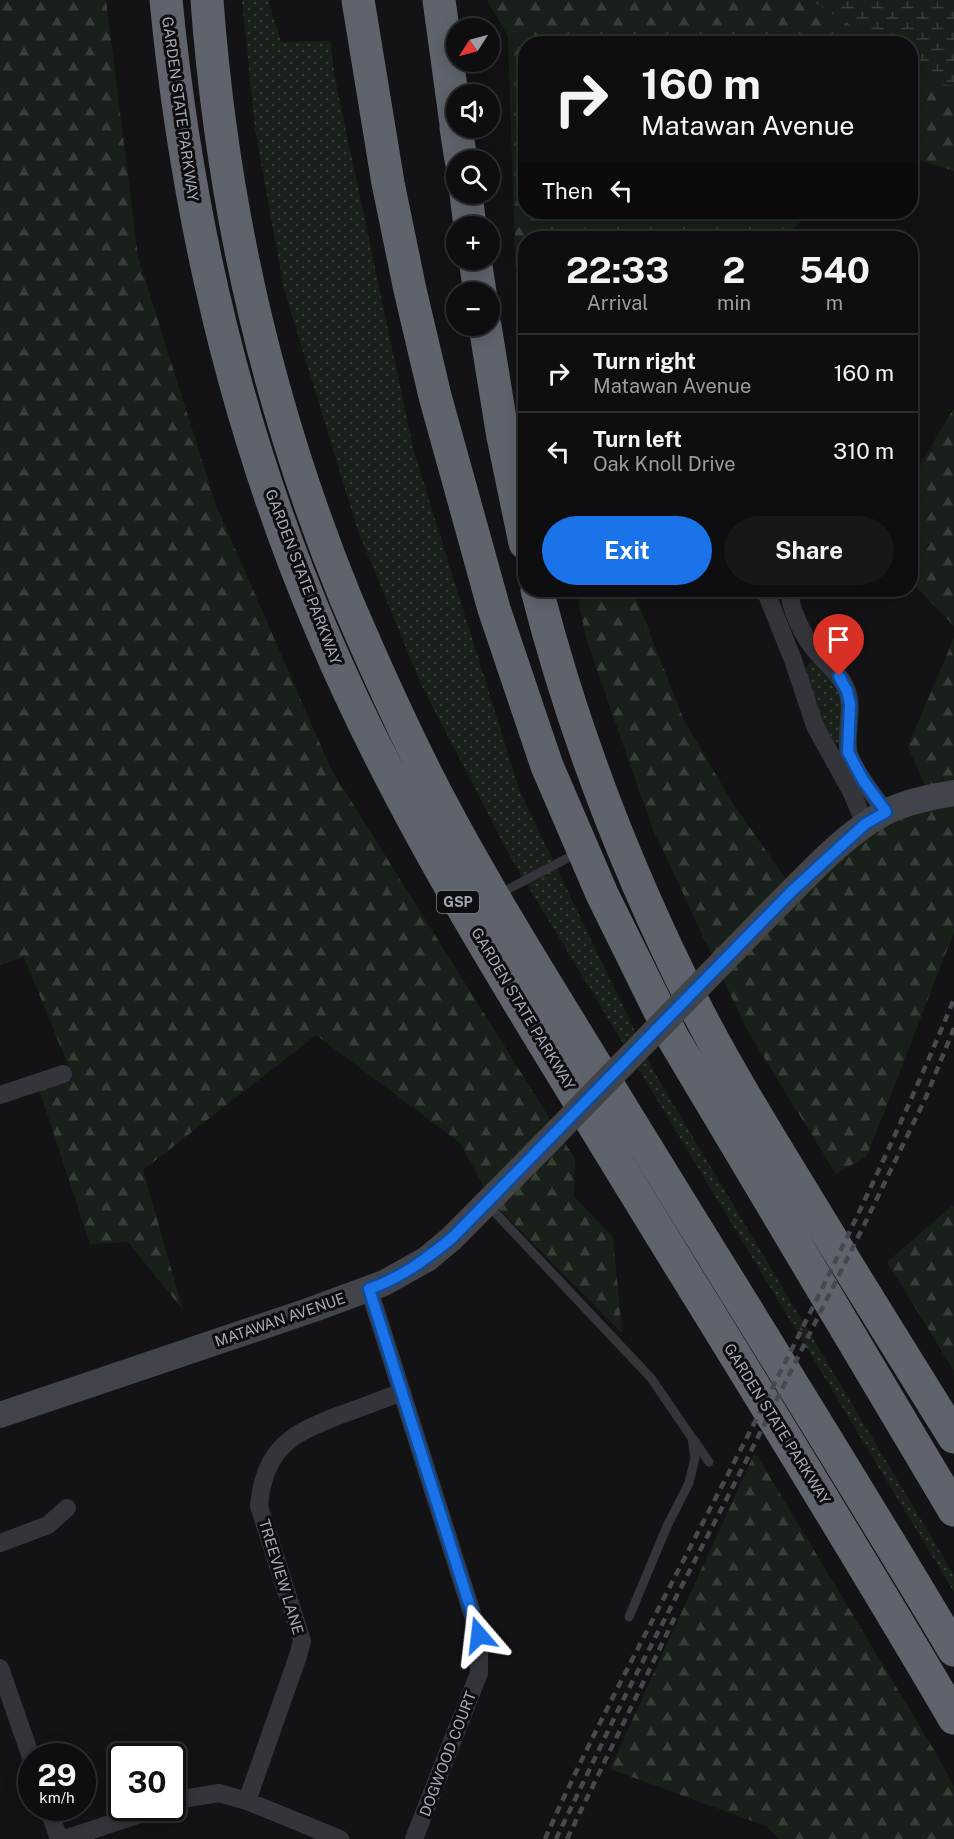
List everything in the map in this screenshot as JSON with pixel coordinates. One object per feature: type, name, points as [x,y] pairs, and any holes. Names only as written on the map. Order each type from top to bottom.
[{"type":"highway","name":"GARDEN STATE PARKWAY","points":[[166,0],[183,144],[194,212],[215,308],[244,416],[279,523],[342,677],[390,777],[471,925],[877,1586],[954,1718]]},
{"type":"highway","name":"GSP","points":[[207,0],[224,152],[244,265],[271,374],[298,463],[345,594],[385,688],[441,803],[494,897],[954,1650]]},
{"type":"highway","points":[[357,0],[410,290],[449,450],[510,660],[547,766],[623,939],[673,1038],[954,1510]]},
{"type":"highway","points":[[439,0],[450,84]]},
{"type":"highway","points":[[487,336],[503,437],[518,509]]},
{"type":"highway","points":[[539,597],[571,705],[608,810],[651,912],[698,1013],[752,1109],[954,1437]]},
{"type":"street","points":[[768,597],[793,660],[815,726],[840,755],[852,793],[875,818]]},
{"type":"street","points":[[790,597],[792,608],[813,648],[839,676],[847,691],[850,704],[840,755]]},
{"type":"street","points":[[793,660],[813,648]]},
{"type":"street","name":"MATAWAN AVENUE","points":[[0,1415],[300,1314],[404,1274],[452,1238],[767,916],[875,818],[938,795],[954,793]]},
{"type":"street","points":[[0,1095],[63,1074]]},
{"type":"street","name":"DOGWOOD COURT","points":[[369,1289],[479,1635],[479,1673],[414,1839]]},
{"type":"street","name":"TREEVIEW LANE","points":[[247,1801],[302,1641],[259,1506],[260,1491],[265,1476],[273,1456],[288,1439],[306,1428],[402,1392]]},
{"type":"street","points":[[0,1543],[48,1526],[67,1508]]},
{"type":"street","points":[[0,1668],[26,1743]]},
{"type":"street","points":[[186,1799],[219,1793],[247,1801],[340,1839]]},
{"type":"street","points":[[53,1821],[59,1839]]},
{"type":"street","points":[[64,1839],[119,1821]]},
{"type":"lane","points":[[494,897],[582,850]]},
{"type":"lane","points":[[486,1203],[651,1378],[710,1462]]},
{"type":"lane","points":[[629,1617],[668,1524],[689,1483],[695,1458],[692,1438]]},
{"type":"green space","points":[[0,0],[106,0],[138,257],[216,505],[331,769],[575,1159],[574,1197],[613,1237],[622,1333],[492,1202],[460,1143],[316,1035],[143,1170],[183,1310],[128,1242],[90,1244],[36,1080],[68,1065],[24,957],[0,965]]},
{"type":"green space","points":[[242,0],[268,0],[281,42],[330,41],[335,79],[414,452],[520,792],[657,1077],[954,1575],[954,1592],[510,856],[421,684],[358,531],[284,289],[255,129]]},
{"type":"green space","points":[[487,0],[810,0],[868,36],[518,36],[518,219],[803,219],[791,231],[518,231],[518,315],[508,36],[500,18],[498,18]]},
{"type":"green space","points":[[810,0],[954,0],[954,86],[941,84],[918,69],[918,36],[868,36]]},
{"type":"green space","points":[[918,69],[941,83],[954,86],[954,171],[918,160]]},
{"type":"green space","points":[[954,408],[954,626],[918,589],[918,468]]},
{"type":"green space","points":[[578,597],[636,597],[683,718],[733,804],[786,879],[850,820],[895,794],[925,786],[908,746],[954,638],[954,932],[867,1156],[836,1174],[747,1030],[652,827],[587,641]]},
{"type":"green space","points":[[815,661],[842,691],[840,742],[835,744],[828,740],[805,669],[809,663]]},
{"type":"green space","points":[[953,1205],[954,1207],[954,1371],[887,1262]]},
{"type":"green space","points":[[755,1452],[954,1787],[954,1839],[779,1839],[766,1826],[610,1769]]},
{"type":"railway","points":[[545,1839],[600,1723],[832,1268],[895,1134],[954,999]]},
{"type":"railway","points":[[556,1839],[621,1704],[869,1215],[926,1097],[954,1028]]},
{"type":"railway","points":[[567,1839],[676,1615]]},
{"type":"route","points":[[479,1635],[369,1289],[404,1274],[452,1238],[791,892],[865,824],[886,812],[863,780],[848,752],[850,704],[847,691],[839,676]]}]
